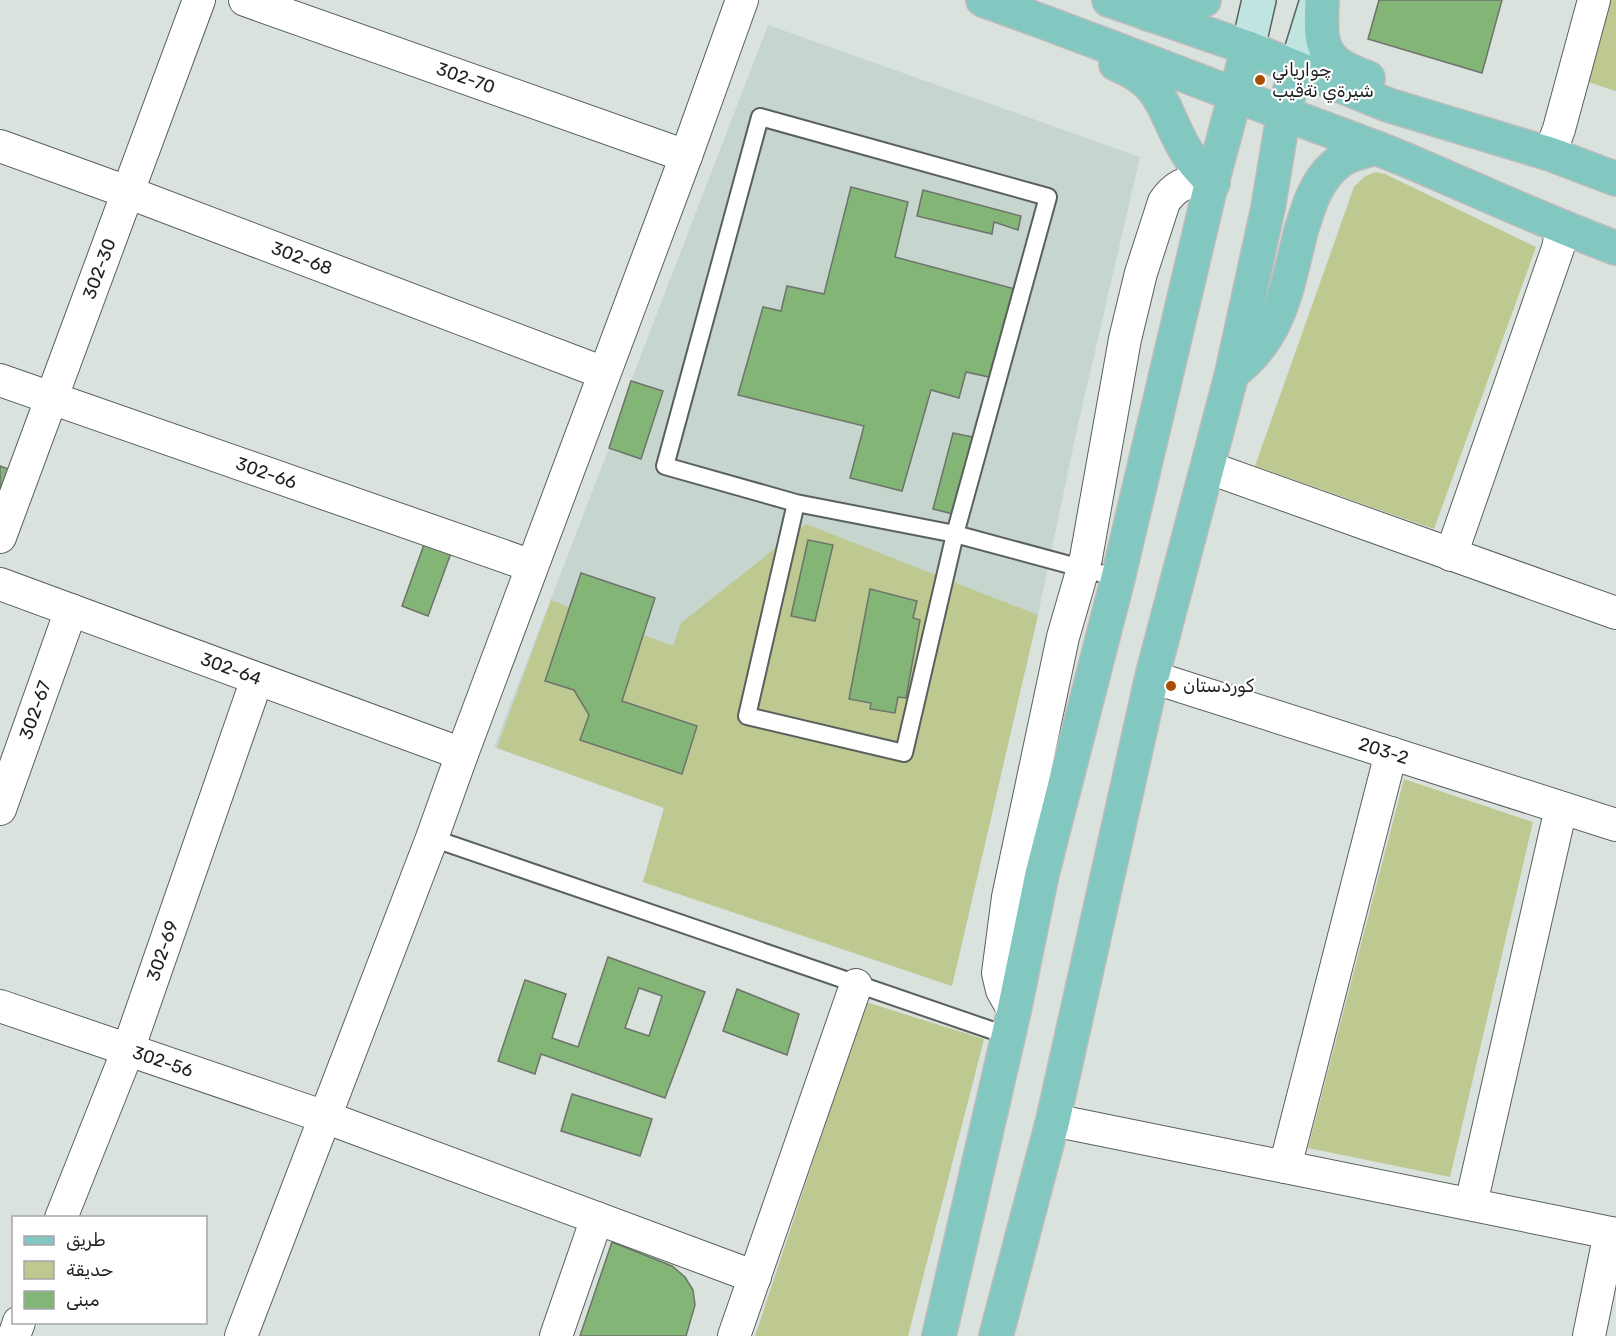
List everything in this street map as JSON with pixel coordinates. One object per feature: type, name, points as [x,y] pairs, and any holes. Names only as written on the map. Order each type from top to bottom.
[{"type":"main road","points":[[983,0],[1376,148],[1562,228],[1616,248]]},
{"type":"main road","points":[[1109,0],[1248,48],[1388,105],[1550,154],[1616,179]]},
{"type":"main road","points":[[1147,14],[1176,11],[1204,0]]},
{"type":"main road","points":[[939,1336],[1012,1022],[1042,874],[1118,578],[1259,0]]},
{"type":"main road","points":[[998,1336],[1053,1120],[1152,677],[1232,373],[1268,208],[1284,112],[1317,0]]},
{"type":"main road","points":[[1322,0],[1322,41],[1329,56],[1338,66],[1422,97],[1511,143]]},
{"type":"main road","points":[[1059,27],[1065,39],[1076,49],[1128,69],[1150,85],[1165,104],[1186,153],[1213,183]]},
{"type":"main road","points":[[1232,373],[1249,360],[1271,329],[1280,309],[1305,217],[1322,178],[1335,164],[1353,153],[1376,148]]},
{"type":"street","name":"302-30","points":[[0,537],[199,0]]},
{"type":"street","name":"302-70","points":[[245,0],[686,156]]},
{"type":"street","points":[[241,1336],[432,838],[742,0]]},
{"type":"street","points":[[1550,154],[1594,0]]},
{"type":"street","name":"302-68","points":[[0,146],[604,373]]},
{"type":"street","points":[[1012,1022],[998,973],[1008,897],[1063,637],[1083,570],[1125,339],[1141,273],[1164,202],[1179,185],[1201,181],[1213,183]]},
{"type":"street","points":[[1451,555],[1550,270],[1562,228]]},
{"type":"street","name":"302-66","points":[[0,380],[532,566]]},
{"type":"street","points":[[1207,467],[1616,613]]},
{"type":"street","name":"302-64","points":[[0,584],[462,754]]},
{"type":"street","name":"302-67","points":[[0,809],[70,610]]},
{"type":"street","name":"203-2","points":[[1152,677],[1616,825]]},
{"type":"street","name":"302-69","points":[[62,1216],[128,1050],[258,679]]},
{"type":"street","points":[[1285,1167],[1391,753]]},
{"type":"street","points":[[1471,1204],[1561,808]]},
{"type":"street","points":[[734,1336],[856,985]]},
{"type":"street","name":"302-56","points":[[0,1006],[325,1117],[755,1276]]},
{"type":"street","points":[[1053,1120],[1613,1233],[1589,1336]]},
{"type":"street","points":[[556,1336],[597,1218]]},
{"type":"lane","points":[[796,503],[747,716],[904,753],[955,534],[1048,197],[760,117],[665,466],[796,503],[955,534],[1118,578]]},
{"type":"lane","points":[[432,838],[991,1030],[1012,1022]]},
{"type":"shaded area","points":[[768,25],[1140,157],[1077,429],[1038,615],[952,986],[643,882],[664,808],[494,747]]},
{"type":"green space","points":[[1610,0],[1616,0],[1616,91],[1585,81]]},
{"type":"green space","points":[[1375,172],[1385,174],[1536,247],[1434,529],[1255,466],[1354,187],[1364,177]]},
{"type":"green space","points":[[806,524],[1038,615],[952,986],[643,882],[664,808],[497,748],[551,600],[673,646],[681,623]]},
{"type":"green space","points":[[1404,779],[1533,822],[1450,1177],[1308,1148]]},
{"type":"green space","points":[[866,1002],[984,1039],[908,1336],[755,1336]]},
{"type":"building","points":[[1379,0],[1502,0],[1482,73],[1368,39]]},
{"type":"building","points":[[851,187],[908,202],[895,257],[1015,289],[989,377],[966,372],[959,398],[931,390],[902,491],[850,478],[864,426],[738,395],[763,307],[781,311],[787,286],[824,294]]},
{"type":"building","points":[[923,190],[1021,216],[1018,230],[994,222],[992,234],[917,216]]},
{"type":"building","points":[[631,381],[663,391],[641,459],[609,448]]},
{"type":"building","points":[[953,433],[973,437],[953,514],[933,509]]},
{"type":"building","points":[[0,466],[19,473],[0,521]]},
{"type":"building","points":[[427,536],[454,545],[428,616],[402,606]]},
{"type":"building","points":[[808,540],[833,545],[815,621],[791,616]]},
{"type":"building","points":[[581,573],[655,598],[622,701],[697,726],[682,774],[580,740],[589,715],[574,690],[545,681]]},
{"type":"building","points":[[870,589],[917,601],[913,618],[920,620],[906,698],[898,697],[895,713],[870,709],[871,703],[849,699]]},
{"type":"building","points":[[608,957],[705,992],[665,1098],[541,1054],[535,1074],[498,1061],[525,980],[566,994],[552,1038],[578,1047]],"holes":[[[639,988],[662,996],[649,1036],[625,1028]]]},
{"type":"building","points":[[737,989],[799,1014],[787,1055],[723,1031]]},
{"type":"building","points":[[572,1094],[652,1119],[640,1156],[561,1131]]},
{"type":"building","points":[[612,1242],[672,1266],[685,1277],[693,1290],[695,1305],[686,1336],[580,1336]]},
{"type":"place","name":"چوارياني شيرةي نةقيب","points":[[1260,80]]},
{"type":"place","name":"كوردستان","points":[[1171,686]]}]
